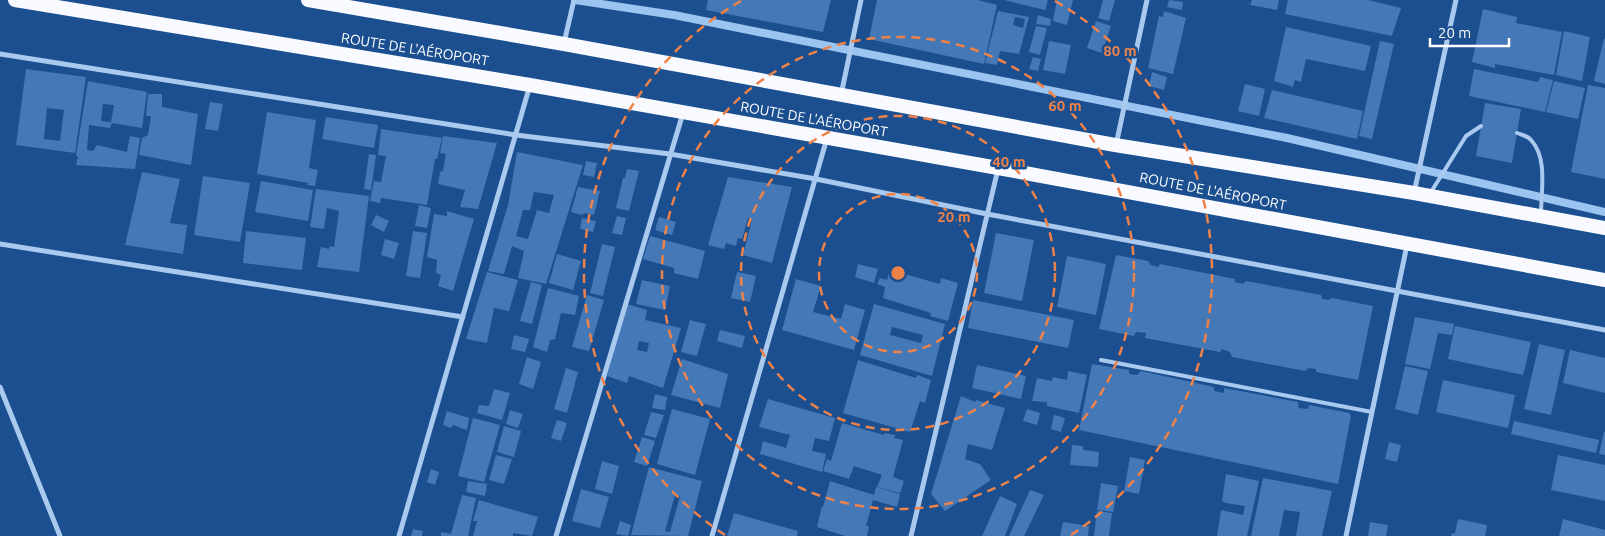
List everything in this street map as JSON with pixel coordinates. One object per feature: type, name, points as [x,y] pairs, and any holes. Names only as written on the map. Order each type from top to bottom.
[{"type":"highway","name":"ROUTE DE L'AÉROPORT","points":[[15,0],[530,85],[998,168],[1605,280]]},
{"type":"highway","name":"ROUTE DE L'AÉROPORT","points":[[308,0],[564,44],[1115,146],[1414,193],[1605,228]]},
{"type":"street","points":[[564,44],[574,0]]},
{"type":"street","points":[[840,95],[861,0]]},
{"type":"street","points":[[1115,146],[1147,0]]},
{"type":"street","points":[[1414,193],[1456,0]]},
{"type":"street","points":[[0,54],[516,135],[670,154],[816,179],[987,214],[1605,330]]},
{"type":"street","points":[[399,536],[530,85]]},
{"type":"street","points":[[556,536],[683,112]]},
{"type":"street","points":[[712,536],[828,138]]},
{"type":"street","points":[[911,536],[998,168]]},
{"type":"street","points":[[0,244],[463,317]]},
{"type":"street","points":[[1346,536],[1407,244]]},
{"type":"street","points":[[0,387],[60,536]]},
{"type":"lane","points":[[1429,196],[1466,136],[1482,126]]},
{"type":"lane","points":[[1517,133],[1531,139],[1538,150],[1542,163],[1541,216]]},
{"type":"lane","points":[[1101,360],[1372,412]]},
{"type":"building","points":[[708,0],[831,0],[823,32],[706,10]]},
{"type":"building","points":[[877,0],[978,0],[997,5],[984,64],[869,39]]},
{"type":"building","points":[[1004,0],[1048,0],[1045,10]]},
{"type":"building","points":[[1057,0],[1073,0],[1067,25],[1053,21]]},
{"type":"building","points":[[1103,0],[1115,0],[1109,21],[1098,18]]},
{"type":"building","points":[[1169,0],[1183,2],[1182,10],[1167,7]]},
{"type":"building","points":[[1252,0],[1279,0],[1277,10],[1250,5]]},
{"type":"building","points":[[1288,0],[1368,0],[1401,8],[1392,36],[1285,14]]},
{"type":"building","points":[[1483,9],[1517,17],[1516,23],[1562,32],[1554,75],[1495,64],[1495,68],[1472,62]]},
{"type":"building","points":[[998,11],[1029,17],[1019,54],[1000,51],[997,65],[985,63]],"holes":[[[1015,17],[1025,19],[1023,28],[1013,25]]]},
{"type":"building","points":[[1164,11],[1186,18],[1173,74],[1148,68],[1159,16],[1163,17]]},
{"type":"building","points":[[1038,15],[1051,19],[1050,26],[1036,24]]},
{"type":"building","points":[[1096,21],[1111,26],[1102,53],[1087,48]]},
{"type":"building","points":[[1036,26],[1047,28],[1040,55],[1029,52]]},
{"type":"building","points":[[1286,27],[1371,46],[1365,71],[1306,59],[1301,82],[1295,80],[1293,87],[1274,81]]},
{"type":"building","points":[[1564,31],[1590,37],[1582,81],[1556,75]]},
{"type":"building","points":[[1605,39],[1605,84],[1594,81]]},
{"type":"building","points":[[1049,41],[1071,45],[1065,74],[1043,70]]},
{"type":"building","points":[[1380,41],[1394,44],[1372,139],[1359,136]]},
{"type":"building","points":[[1033,57],[1041,59],[1038,71],[1029,69]]},
{"type":"building","points":[[26,69],[86,77],[75,153],[16,145]],"holes":[[[47,108],[64,110],[60,141],[44,139]]]},
{"type":"building","points":[[1474,69],[1538,82],[1540,77],[1553,80],[1545,112],[1469,96]]},
{"type":"building","points":[[1152,72],[1167,77],[1164,90],[1149,86]]},
{"type":"building","points":[[88,81],[147,92],[142,128],[112,123],[110,128],[89,125],[87,150],[93,151],[97,145],[127,152],[130,136],[140,138],[135,169],[76,165],[78,157],[76,155]],"holes":[[[103,104],[114,105],[111,122],[101,121]]]},
{"type":"building","points":[[1554,81],[1585,88],[1578,119],[1546,112]]},
{"type":"building","points":[[1245,84],[1265,89],[1259,116],[1238,111]]},
{"type":"building","points":[[1588,85],[1605,88],[1605,179],[1571,172]]},
{"type":"building","points":[[1272,90],[1363,111],[1357,139],[1264,118]]},
{"type":"building","points":[[148,94],[162,94],[162,107],[198,114],[191,165],[139,155],[142,138],[148,135],[151,116],[146,116]]},
{"type":"building","points":[[210,102],[223,104],[218,131],[205,129]]},
{"type":"building","points":[[1485,103],[1521,109],[1512,163],[1476,156]]},
{"type":"building","points":[[267,112],[316,120],[309,168],[318,170],[315,186],[307,185],[308,183],[257,174]]},
{"type":"building","points":[[326,117],[378,125],[374,148],[322,139]]},
{"type":"building","points":[[381,129],[442,138],[437,159],[435,159],[427,205],[381,198],[380,203],[370,201],[374,181],[381,182],[386,156],[378,155]]},
{"type":"building","points":[[443,136],[497,143],[478,209],[460,207],[465,190],[438,184],[446,154],[440,153]]},
{"type":"building","points":[[517,152],[583,165],[546,284],[518,278],[524,251],[512,246],[504,274],[488,271],[508,205]],"holes":[[[534,192],[554,195],[549,213],[537,210],[528,239],[516,236],[523,210],[530,210]]]},
{"type":"building","points":[[369,154],[376,155],[371,190],[364,189]]},
{"type":"building","points":[[586,161],[597,163],[594,177],[583,175]]},
{"type":"building","points":[[627,169],[639,171],[629,211],[616,208]]},
{"type":"building","points":[[142,172],[180,179],[170,223],[187,225],[183,254],[125,245]]},
{"type":"building","points":[[203,176],[250,183],[240,242],[194,235]]},
{"type":"building","points":[[728,177],[792,187],[772,263],[743,255],[752,220],[748,218],[742,239],[738,238],[736,246],[726,243],[724,249],[708,245]]},
{"type":"building","points":[[261,181],[313,190],[308,221],[255,212]]},
{"type":"building","points":[[578,187],[600,191],[594,215],[584,213],[582,215],[571,212]]},
{"type":"building","points":[[316,189],[369,196],[359,272],[317,267],[321,247],[329,249],[330,246],[334,247],[339,211],[327,208],[324,229],[310,227]]},
{"type":"building","points":[[419,205],[431,208],[427,228],[415,226]]},
{"type":"building","points":[[447,211],[474,219],[453,291],[438,286],[441,275],[436,273],[437,260],[427,257],[434,214],[447,216]]},
{"type":"building","points":[[376,215],[389,221],[384,232],[371,225]]},
{"type":"building","points":[[617,216],[626,218],[622,235],[612,233]]},
{"type":"building","points":[[659,217],[676,222],[672,235],[655,230]]},
{"type":"building","points":[[582,218],[596,221],[593,232],[580,229]]},
{"type":"building","points":[[246,231],[306,238],[302,270],[243,263]]},
{"type":"building","points":[[413,231],[427,233],[420,278],[406,276]]},
{"type":"building","points":[[996,233],[1034,240],[1022,301],[984,293]]},
{"type":"building","points":[[650,236],[705,251],[698,279],[674,273],[674,268],[643,259]]},
{"type":"building","points":[[385,239],[399,243],[394,259],[381,255]]},
{"type":"building","points":[[602,244],[615,247],[603,296],[590,293]]},
{"type":"building","points":[[557,254],[581,261],[573,290],[549,283]]},
{"type":"building","points":[[1116,255],[1148,261],[1151,265],[1158,267],[1160,264],[1235,279],[1235,282],[1243,284],[1246,281],[1321,295],[1322,299],[1328,300],[1332,298],[1373,306],[1358,380],[1316,372],[1316,369],[1309,368],[1305,371],[1232,357],[1230,352],[1222,349],[1220,352],[1145,338],[1146,333],[1136,332],[1134,336],[1099,329]]},
{"type":"building","points":[[1067,256],[1106,264],[1096,315],[1057,307]]},
{"type":"building","points":[[858,264],[878,269],[874,283],[855,277]]},
{"type":"building","points":[[890,270],[940,284],[941,278],[958,283],[948,321],[930,316],[931,313],[883,298],[885,287],[877,284],[880,278],[887,280]]},
{"type":"building","points":[[487,272],[518,280],[509,311],[494,308],[487,343],[466,339]]},
{"type":"building","points":[[737,272],[756,276],[750,302],[731,298]]},
{"type":"building","points":[[796,279],[821,286],[813,312],[841,319],[845,304],[865,310],[854,350],[782,330]]},
{"type":"building","points":[[642,280],[670,286],[665,310],[636,304]]},
{"type":"building","points":[[531,282],[542,285],[532,324],[520,321]]},
{"type":"building","points":[[548,288],[579,296],[575,315],[561,313],[555,339],[550,340],[547,352],[533,347]]},
{"type":"building","points":[[587,295],[604,300],[589,351],[572,347]]},
{"type":"building","points":[[973,300],[1074,320],[1068,348],[968,328]]},
{"type":"building","points":[[627,304],[647,310],[645,320],[681,328],[663,388],[629,376],[627,383],[607,376]],"holes":[[[639,341],[649,343],[647,352],[637,350]]]},
{"type":"building","points":[[874,304],[945,324],[932,376],[860,355]],"holes":[[[892,327],[923,335],[921,343],[890,335]]]},
{"type":"building","points":[[1415,317],[1454,324],[1452,335],[1438,333],[1430,369],[1405,364]]},
{"type":"building","points":[[690,320],[706,324],[697,356],[681,352]]},
{"type":"building","points":[[1455,326],[1531,342],[1523,375],[1448,359]]},
{"type":"building","points":[[720,330],[745,336],[742,348],[717,341]]},
{"type":"building","points":[[514,335],[529,339],[525,352],[511,349]]},
{"type":"building","points":[[1539,344],[1565,350],[1551,415],[1524,409]]},
{"type":"building","points":[[1570,350],[1605,358],[1605,393],[1563,383]]},
{"type":"building","points":[[527,357],[541,362],[533,389],[519,384]]},
{"type":"building","points":[[682,359],[728,374],[720,408],[671,395]]},
{"type":"building","points":[[858,360],[916,378],[917,375],[931,380],[925,403],[920,401],[910,432],[843,413]]},
{"type":"building","points":[[1092,364],[1129,370],[1129,374],[1137,375],[1141,371],[1214,387],[1214,391],[1224,393],[1224,388],[1298,402],[1299,408],[1308,409],[1309,405],[1349,413],[1351,416],[1338,484],[1079,430]]},
{"type":"building","points":[[977,365],[1026,376],[1021,399],[972,388]]},
{"type":"building","points":[[1405,366],[1428,371],[1418,415],[1395,409]]},
{"type":"building","points":[[566,368],[578,372],[567,413],[554,409]]},
{"type":"building","points":[[1068,371],[1087,375],[1079,413],[1047,406],[1047,402],[1032,401],[1037,378],[1052,381],[1053,377],[1067,380]]},
{"type":"building","points":[[1443,380],[1515,395],[1508,428],[1436,412]]},
{"type":"building","points":[[494,389],[510,393],[502,420],[477,413],[479,405],[489,406]]},
{"type":"building","points":[[655,394],[667,397],[665,410],[652,408]]},
{"type":"building","points":[[961,396],[975,402],[976,400],[1005,408],[992,450],[968,444],[965,459],[980,464],[991,480],[945,511],[931,494]]},
{"type":"building","points":[[768,399],[835,418],[829,441],[815,438],[812,451],[826,454],[822,472],[760,454],[763,441],[786,448],[790,435],[759,427]]},
{"type":"building","points":[[672,409],[710,419],[695,475],[657,464]]},
{"type":"building","points":[[1027,409],[1040,413],[1037,425],[1023,421]]},
{"type":"building","points":[[510,410],[523,414],[518,428],[506,424]]},
{"type":"building","points":[[447,411],[469,418],[467,430],[453,425],[451,428],[443,425]]},
{"type":"building","points":[[651,412],[664,415],[656,438],[644,435]]},
{"type":"building","points":[[1054,415],[1065,418],[1061,432],[1051,429]]},
{"type":"building","points":[[473,418],[500,425],[484,482],[458,476]]},
{"type":"building","points":[[557,420],[567,423],[561,441],[551,438]]},
{"type":"building","points":[[1514,421],[1599,440],[1596,453],[1511,434]]},
{"type":"building","points":[[842,423],[884,435],[885,433],[895,435],[894,438],[903,440],[893,477],[904,481],[900,493],[877,487],[882,475],[854,466],[849,479],[823,471],[827,459],[831,461]]},
{"type":"building","points":[[504,426],[521,431],[514,457],[497,452]]},
{"type":"building","points":[[1605,432],[1605,455],[1599,454]]},
{"type":"building","points":[[642,437],[655,441],[647,466],[634,462]]},
{"type":"building","points":[[1389,442],[1401,445],[1397,462],[1385,459]]},
{"type":"building","points":[[1072,445],[1083,446],[1083,450],[1099,452],[1098,467],[1070,465]]},
{"type":"building","points":[[496,455],[512,459],[504,484],[489,480]]},
{"type":"building","points":[[1558,455],[1605,465],[1605,501],[1551,490]]},
{"type":"building","points":[[1130,457],[1145,460],[1139,494],[1124,491]]},
{"type":"building","points":[[602,461],[619,466],[612,494],[595,489]]},
{"type":"building","points":[[649,467],[702,481],[688,536],[631,535]],"holes":[[[675,495],[680,496],[670,532],[665,531]]]},
{"type":"building","points":[[431,469],[439,472],[435,485],[427,482]]},
{"type":"building","points":[[1226,474],[1259,481],[1247,536],[1217,536],[1221,510],[1243,515],[1245,506],[1222,501]]},
{"type":"building","points":[[1263,478],[1332,491],[1322,536],[1296,536],[1300,512],[1284,510],[1279,536],[1251,536]]},
{"type":"building","points":[[468,481],[487,484],[485,496],[466,492]]},
{"type":"building","points":[[830,481],[874,495],[876,487],[900,494],[897,507],[873,500],[866,526],[869,526],[867,536],[845,536],[817,527]]},
{"type":"building","points":[[1101,483],[1118,486],[1113,512],[1097,510]]},
{"type":"building","points":[[581,489],[609,497],[600,528],[572,521]]},
{"type":"building","points":[[1030,490],[1044,495],[1024,536],[1009,536]]},
{"type":"building","points":[[462,495],[476,498],[468,536],[441,536],[441,532],[451,534]]},
{"type":"building","points":[[1000,496],[1017,504],[1005,536],[982,536]]},
{"type":"building","points":[[479,500],[538,517],[532,536],[513,533],[513,536],[473,536],[477,521],[473,521]]},
{"type":"building","points":[[1097,511],[1112,513],[1109,536],[1094,536]]},
{"type":"building","points":[[734,513],[798,531],[797,536],[727,536]]},
{"type":"building","points":[[1458,519],[1487,525],[1485,536],[1451,536],[1451,534],[1455,533]]},
{"type":"building","points":[[1563,519],[1605,530],[1605,536],[1559,536]]},
{"type":"building","points":[[620,521],[631,525],[628,536],[616,534]]},
{"type":"building","points":[[1063,522],[1089,526],[1088,536],[1060,536]]},
{"type":"building","points":[[1370,522],[1388,525],[1386,536],[1368,536]]},
{"type":"building","points":[[413,529],[423,531],[422,536],[411,536]]},
{"type":"waterway","points":[[575,0],[674,15],[1287,138],[1605,212]]}]
